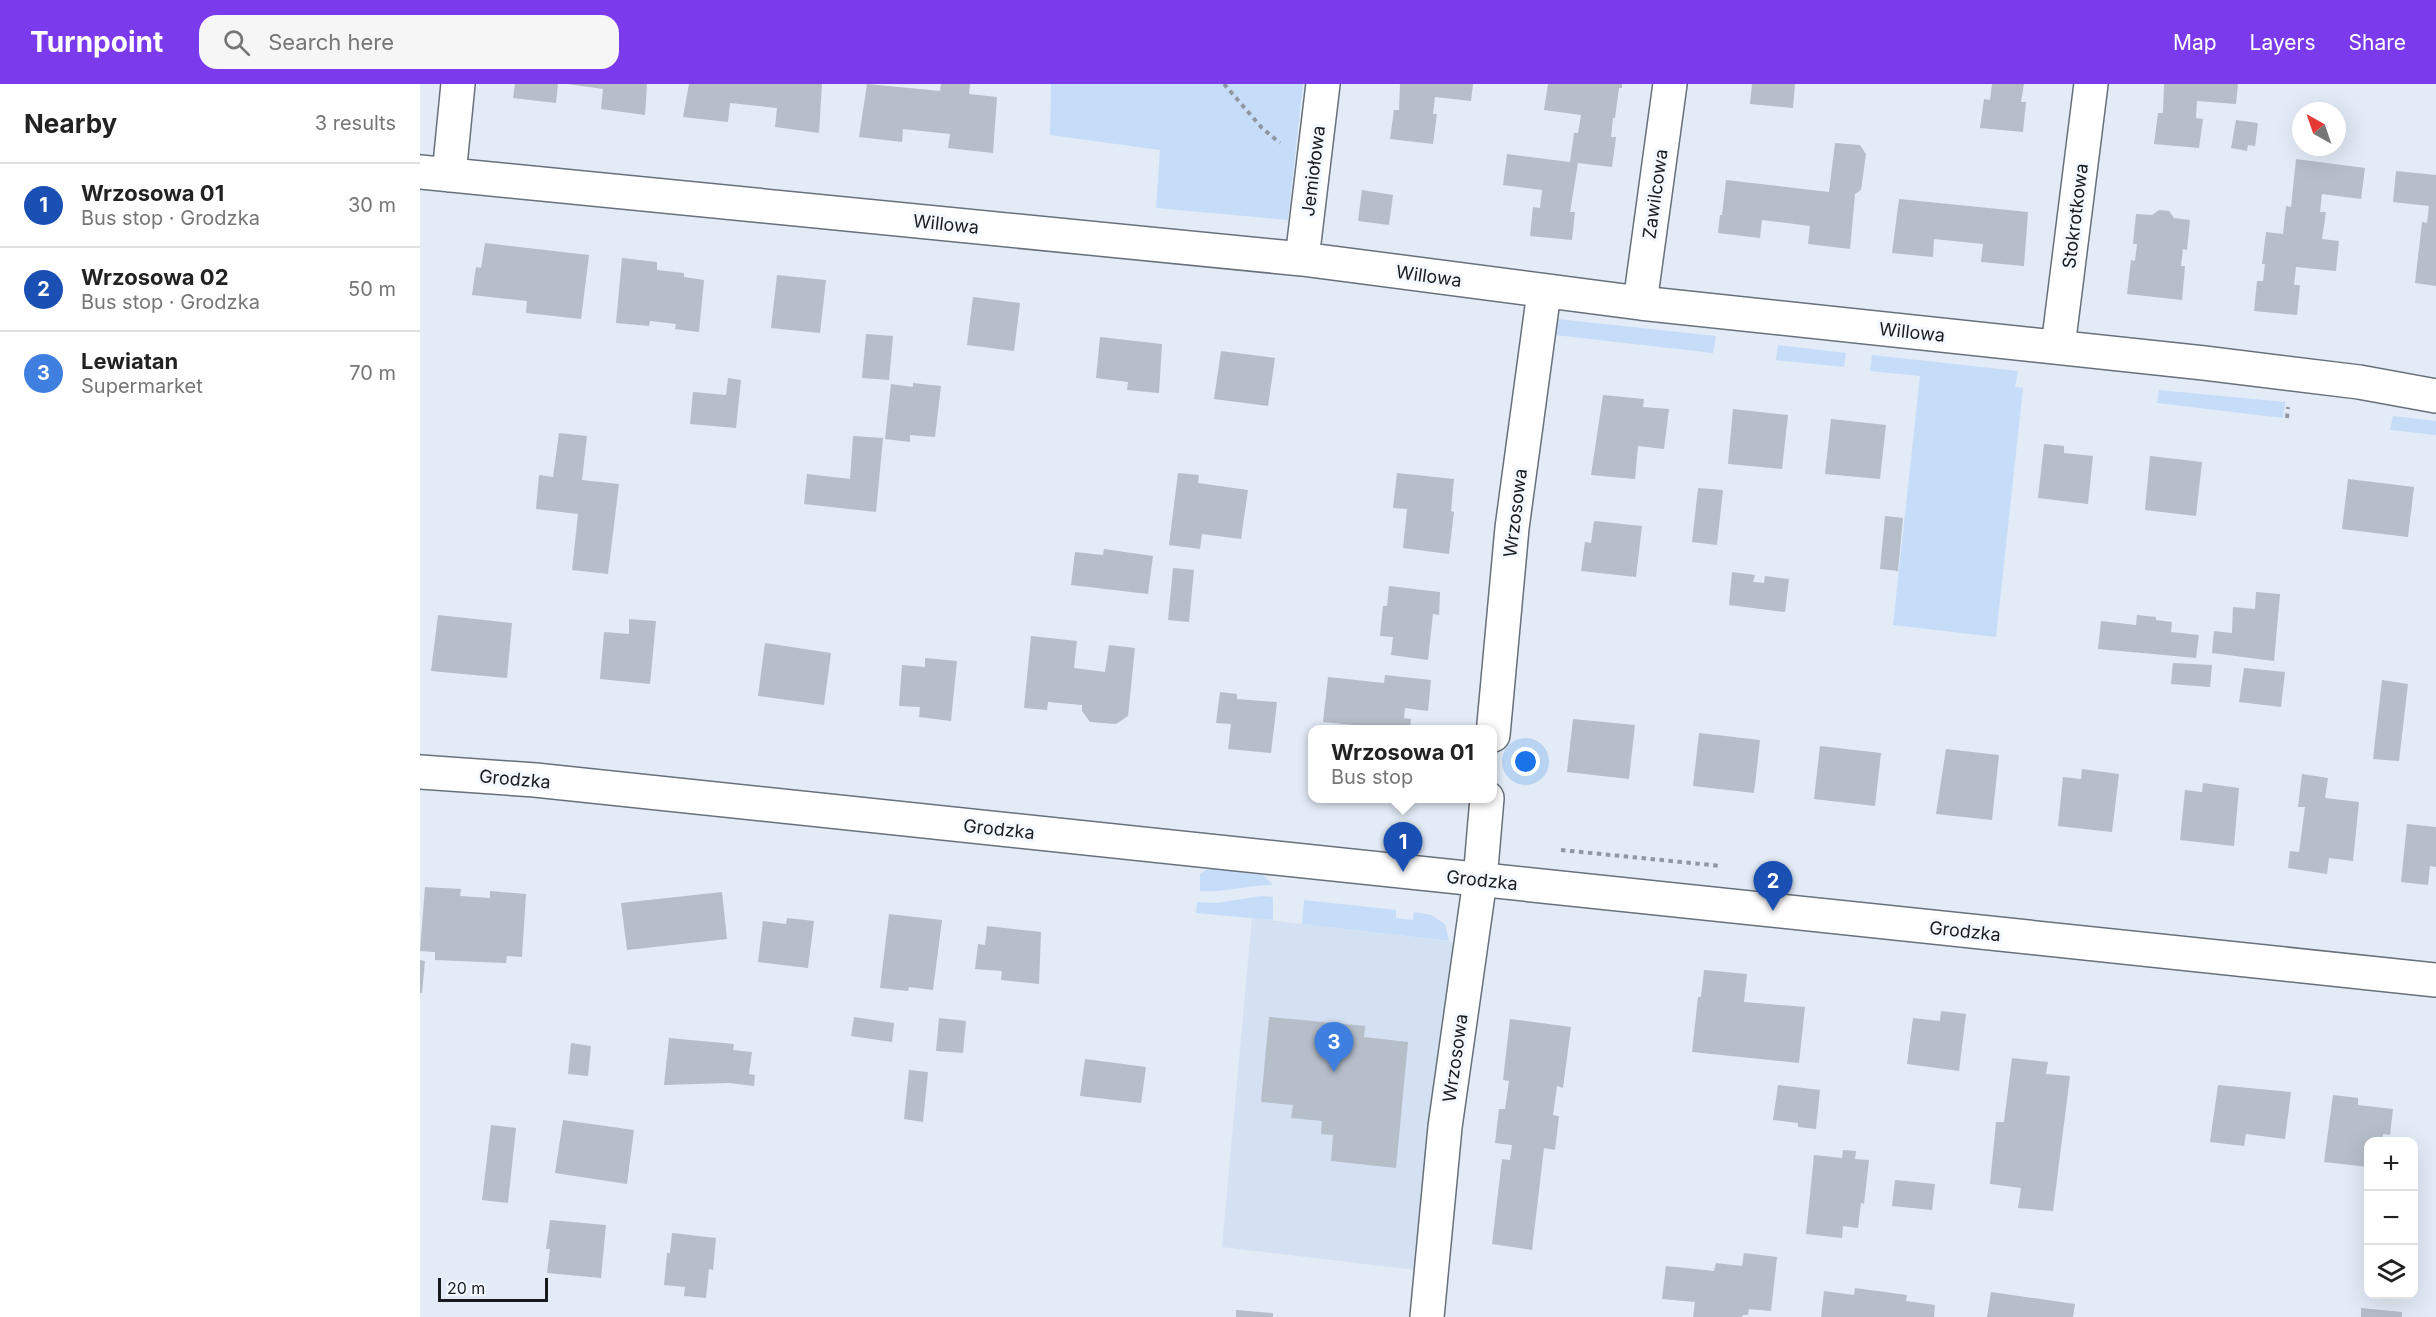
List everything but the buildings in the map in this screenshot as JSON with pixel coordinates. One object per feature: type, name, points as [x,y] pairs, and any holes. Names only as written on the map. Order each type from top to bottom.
[{"type":"street","points":[[434,174],[458,84]]},
{"type":"street","name":"Jemiołowa","points":[[1302,259],[1323,84]]},
{"type":"street","name":"Zawilcowa","points":[[1640,303],[1670,84]]},
{"type":"street","name":"Stokrotkowa","points":[[2058,347],[2091,84]]},
{"type":"street","name":"Willowa","points":[[434,174],[1302,259],[1544,292],[2346,380],[2436,396]]},
{"type":"street","name":"Wrzosowa","points":[[1494,725],[1512,528],[1544,292]]},
{"type":"street","name":"Grodzka","points":[[420,772],[559,783],[2436,980]]},
{"type":"street","name":"Wrzosowa","points":[[1427,1317],[1445,1127],[1480,880],[1487,803]]},
{"type":"path","points":[[1224,84],[1262,128],[1312,172]]},
{"type":"shaded area","points":[[1051,84],[1303,84],[1288,220],[1156,208],[1160,150],[1050,135]]},
{"type":"shaded area","points":[[1557,319],[1716,336],[1713,353],[1555,335]]},
{"type":"shaded area","points":[[1778,345],[1846,353],[1844,367],[1776,360]]},
{"type":"shaded area","points":[[1872,355],[2018,371],[2015,387],[2023,388],[1996,637],[1893,625],[1920,376],[1870,371]]},
{"type":"shaded area","points":[[2159,390],[2285,402],[2283,418],[2157,403]]},
{"type":"shaded area","points":[[2393,416],[2436,421],[2436,435],[2390,430]]},
{"type":"shaded area","points":[[1209,868],[1263,875],[1273,885],[1200,891],[1200,874]]},
{"type":"shaded area","points":[[1261,896],[1273,897],[1273,920],[1196,913],[1197,902],[1217,903]]},
{"type":"shaded area","points":[[1304,900],[1396,910],[1396,918],[1413,920],[1414,912],[1431,915],[1445,924],[1449,941],[1302,924]]},
{"type":"shaded area","points":[[1252,918],[1455,942],[1416,1270],[1222,1247]]},
{"type":"place","name":"Wrzosowa 01","points":[[1403,872]]},
{"type":"place","name":"Wrzosowa 02","points":[[1773,911]]},
{"type":"place","name":"Lewiatan","points":[[1334,1072]]}]
